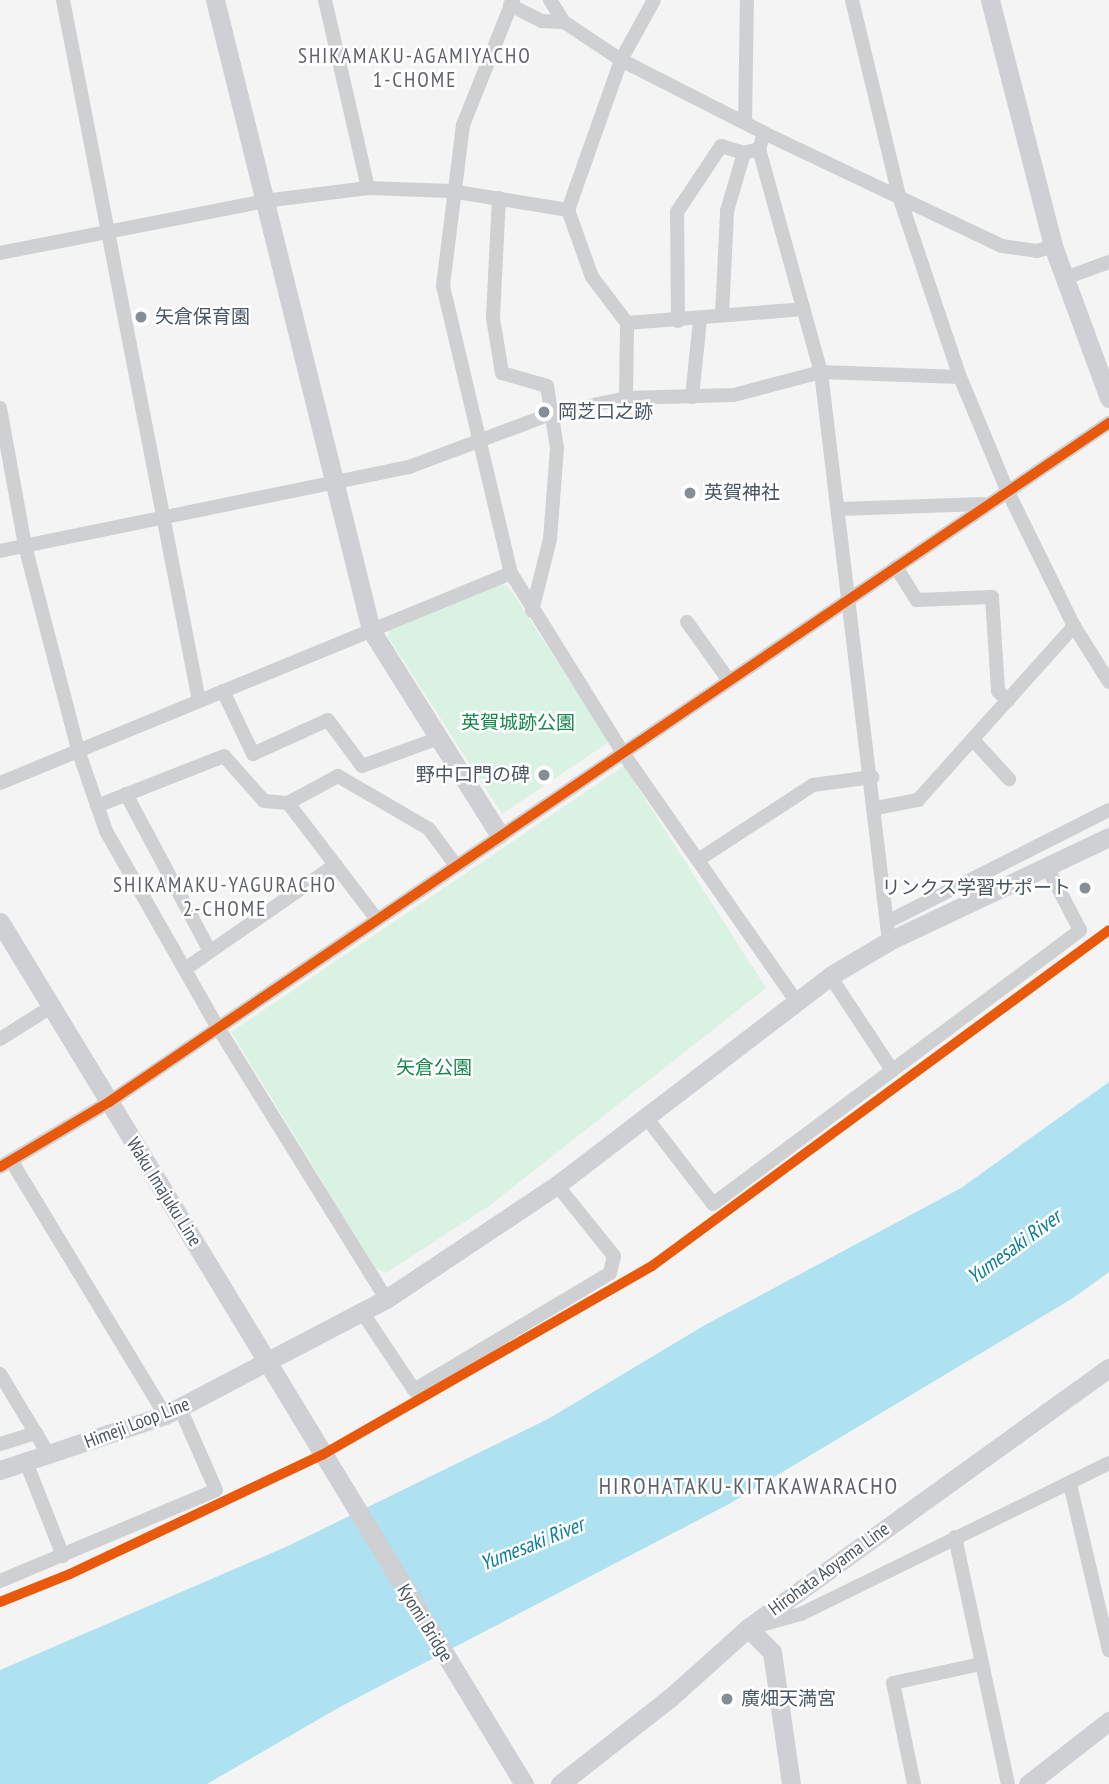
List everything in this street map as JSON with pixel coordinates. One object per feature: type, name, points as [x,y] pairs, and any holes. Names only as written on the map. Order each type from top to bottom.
[{"type":"street","points":[[63,0],[106,232],[200,701]]},
{"type":"street","points":[[215,0],[371,630],[499,834]]},
{"type":"street","points":[[325,0],[368,188]]},
{"type":"street","points":[[550,0],[564,22],[621,60],[764,133],[1002,246],[1037,251],[1054,246]]},
{"type":"street","points":[[626,398],[627,323],[592,277],[568,210],[621,60],[654,0]]},
{"type":"street","points":[[745,123],[747,0]]},
{"type":"street","points":[[852,0],[899,196],[960,377],[1007,490],[1074,626],[1109,682]]},
{"type":"street","points":[[990,0],[1054,246],[1109,398]]},
{"type":"street","points":[[564,22],[542,21],[511,3],[463,125],[451,191],[443,286],[477,445],[511,573],[532,611],[623,753],[795,1000]]},
{"type":"street","points":[[764,133],[759,149],[821,372],[876,808],[888,932],[1109,810]]},
{"type":"street","points":[[678,321],[677,212],[721,146],[744,153],[759,149]]},
{"type":"street","points":[[722,314],[727,211],[744,153]]},
{"type":"street","points":[[0,253],[264,201],[368,188],[451,191],[568,210]]},
{"type":"street","points":[[499,198],[493,318],[502,373],[547,386],[557,448],[550,539],[532,611]]},
{"type":"street","points":[[1065,278],[1109,262]]},
{"type":"street","points":[[627,323],[803,309]]},
{"type":"street","points":[[692,397],[700,319]]},
{"type":"street","points":[[0,551],[334,485],[477,445],[551,414],[626,398],[734,395],[821,372],[960,377]]},
{"type":"street","points":[[0,408],[25,546],[78,750],[106,831],[218,1026],[386,1299]]},
{"type":"street","points":[[0,1581],[216,1490],[173,1411],[6,1165],[109,1102],[499,834],[623,753],[984,505],[1109,423]]},
{"type":"street","points":[[839,509],[984,505]]},
{"type":"street","points":[[896,567],[917,600],[992,597],[998,691],[1008,701]]},
{"type":"street","points":[[0,783],[511,573]]},
{"type":"street","points":[[687,622],[728,680]]},
{"type":"street","points":[[876,808],[918,800],[974,741],[1074,626]]},
{"type":"street","points":[[223,691],[253,754],[328,720],[362,766],[439,738]]},
{"type":"street","points":[[974,741],[1009,779]]},
{"type":"street","points":[[97,806],[224,755],[264,801],[288,803],[338,776],[429,829],[455,864]]},
{"type":"street","points":[[698,860],[813,785],[872,777]]},
{"type":"street","points":[[127,794],[210,951]]},
{"type":"street","points":[[288,803],[376,918]]},
{"type":"street","name":"Himeji Loop Line","points":[[0,1469],[50,1455],[173,1411],[269,1363],[386,1299],[557,1185],[795,1000],[888,932],[1109,836]]},
{"type":"street","points":[[185,969],[335,865]]},
{"type":"street","points":[[645,1116],[713,1204],[1080,930],[1046,865]]},
{"type":"street","name":"Waku Imajuku Line","points":[[0,922],[327,1463]]},
{"type":"street","points":[[830,976],[892,1070]]},
{"type":"street","points":[[0,1039],[51,1006]]},
{"type":"street","points":[[362,1312],[414,1390],[610,1273],[614,1256],[557,1185]]},
{"type":"street","name":"Hirohata Aoyama Line","points":[[560,1784],[671,1697],[748,1628],[1109,1368]]},
{"type":"street","points":[[0,1374],[50,1455]]},
{"type":"street","points":[[0,1444],[36,1433]]},
{"type":"street","points":[[26,1462],[63,1556]]},
{"type":"street","name":"Kyomi Bridge","points":[[327,1463],[523,1783]]},
{"type":"street","points":[[748,1628],[801,1614],[1109,1463]]},
{"type":"street","points":[[1070,1484],[1109,1650]]},
{"type":"street","points":[[955,1537],[1008,1784]]},
{"type":"street","points":[[748,1628],[772,1652],[791,1784]]},
{"type":"street","points":[[914,1784],[894,1683],[981,1664]]},
{"type":"street","points":[[1028,1784],[1109,1721]]},
{"type":"green space","name":"英賀城跡公園","points":[[502,584],[509,587],[609,742],[502,814],[388,637],[389,631]]},
{"type":"green space","name":"矢倉公園","points":[[624,766],[766,988],[489,1206],[386,1273],[376,1269],[231,1032]]},
{"type":"water","name":"Yumesaki River","points":[[1109,1082],[1109,1272],[1073,1298],[729,1504],[338,1708],[207,1784],[0,1784],[0,1670],[288,1546],[548,1419],[705,1325],[961,1188]]},
{"type":"cycle path","points":[[0,1167],[109,1102],[1109,423]]},
{"type":"cycle path","points":[[0,1602],[70,1574],[322,1455],[652,1266],[1109,930]]},
{"type":"place","name":"矢倉保育園","points":[[141,317]]},
{"type":"place","name":"岡芝口之跡","points":[[544,412]]},
{"type":"place","name":"英賀神社","points":[[690,493]]},
{"type":"place","name":"野中口門の碑","points":[[544,775]]},
{"type":"place","name":"リンクス学習サポート","points":[[1085,888]]},
{"type":"place","name":"廣畑天満宮","points":[[727,1699]]},
{"type":"district","name":"SHIKAMAKU-AGAMIYACHO 1-CHOME","points":[[415,68]]},
{"type":"district","name":"SHIKAMAKU-YAGURACHO 2-CHOME","points":[[225,897]]},
{"type":"district","name":"HIROHATAKU-KITAKAWARACHO","points":[[749,1486]]}]
